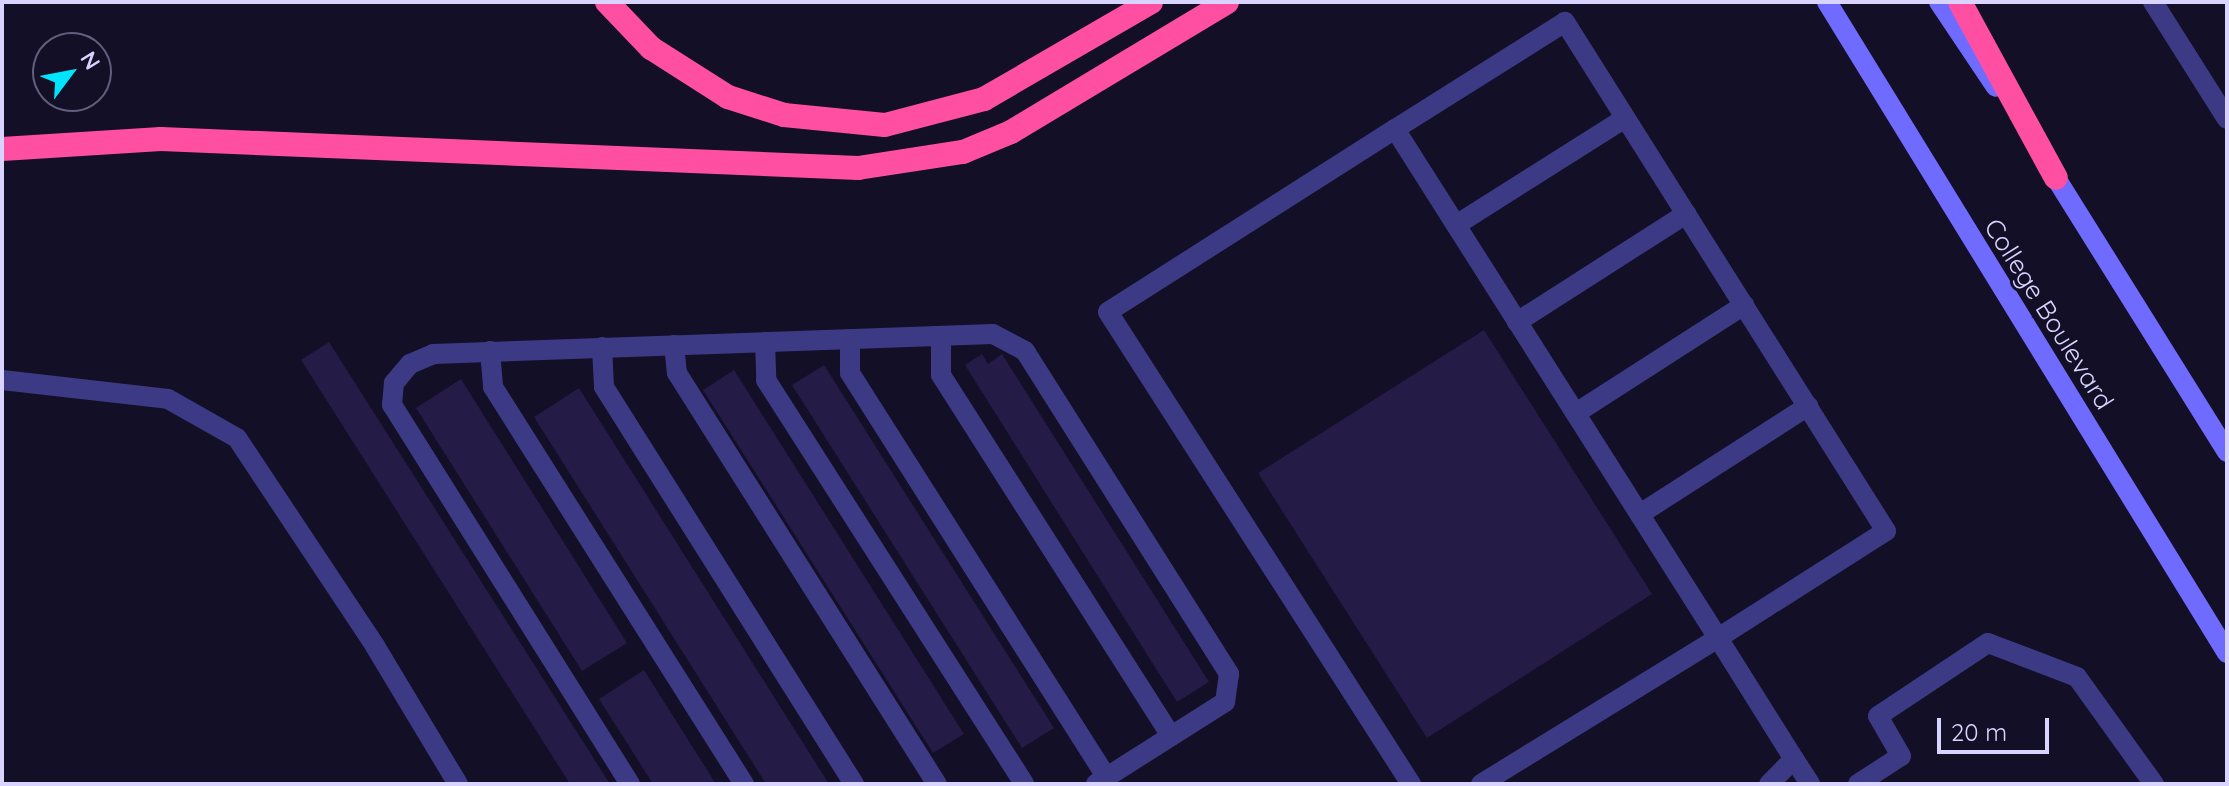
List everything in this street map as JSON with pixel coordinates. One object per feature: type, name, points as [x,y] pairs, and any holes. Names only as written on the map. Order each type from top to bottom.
[{"type":"highway","points":[[607,2],[651,48],[728,97],[784,115],[885,125],[984,99],[1151,2]]},
{"type":"highway","points":[[2,149],[161,139],[858,168],[963,152],[1011,132],[1227,2]]},
{"type":"highway","points":[[1960,2],[2056,178]]},
{"type":"main road","name":"College Boulevard","points":[[1827,2],[2227,653]]},
{"type":"main road","points":[[1939,2],[2056,178],[2227,452]]},
{"type":"street","points":[[2153,2],[2227,119]]},
{"type":"street","points":[[1411,784],[1108,312],[1565,22],[1886,531],[1481,784]]},
{"type":"street","points":[[1456,225],[1625,118]]},
{"type":"street","points":[[1395,129],[1810,784]]},
{"type":"street","points":[[1517,322],[1686,214]]},
{"type":"street","points":[[1576,413],[1744,305]]},
{"type":"street","points":[[630,784],[392,405],[394,383],[410,364],[433,354],[490,351],[993,334],[1025,351],[1229,674],[1225,702],[1101,781],[850,373],[850,339]]},
{"type":"street","points":[[941,336],[941,375],[1171,736]]},
{"type":"street","points":[[765,342],[766,380],[1024,784]]},
{"type":"street","points":[[674,345],[677,373],[937,784]]},
{"type":"street","points":[[602,347],[604,387],[854,784]]},
{"type":"street","points":[[490,351],[493,387],[744,784]]},
{"type":"street","points":[[2,380],[168,399],[237,438],[375,646],[458,784]]},
{"type":"street","points":[[1640,514],[1808,406]]},
{"type":"street","points":[[1858,784],[1901,756],[1878,716],[1988,643],[2077,677],[2154,784]]},
{"type":"street","points":[[1769,784],[1794,759]]},
{"type":"building","points":[[1484,330],[1652,594],[1427,738],[1258,473]]},
{"type":"building","points":[[329,342],[610,784],[570,784],[301,360]]},
{"type":"building","points":[[982,354],[988,364],[1002,354],[1209,682],[1177,702],[965,365]]},
{"type":"building","points":[[824,365],[1054,728],[1022,748],[792,385]]},
{"type":"building","points":[[734,370],[964,734],[933,753],[703,390]]},
{"type":"building","points":[[461,379],[627,643],[582,671],[416,408]]},
{"type":"building","points":[[579,388],[829,784],[766,784],[534,417]]},
{"type":"building","points":[[644,670],[716,784],[653,784],[599,699]]}]
